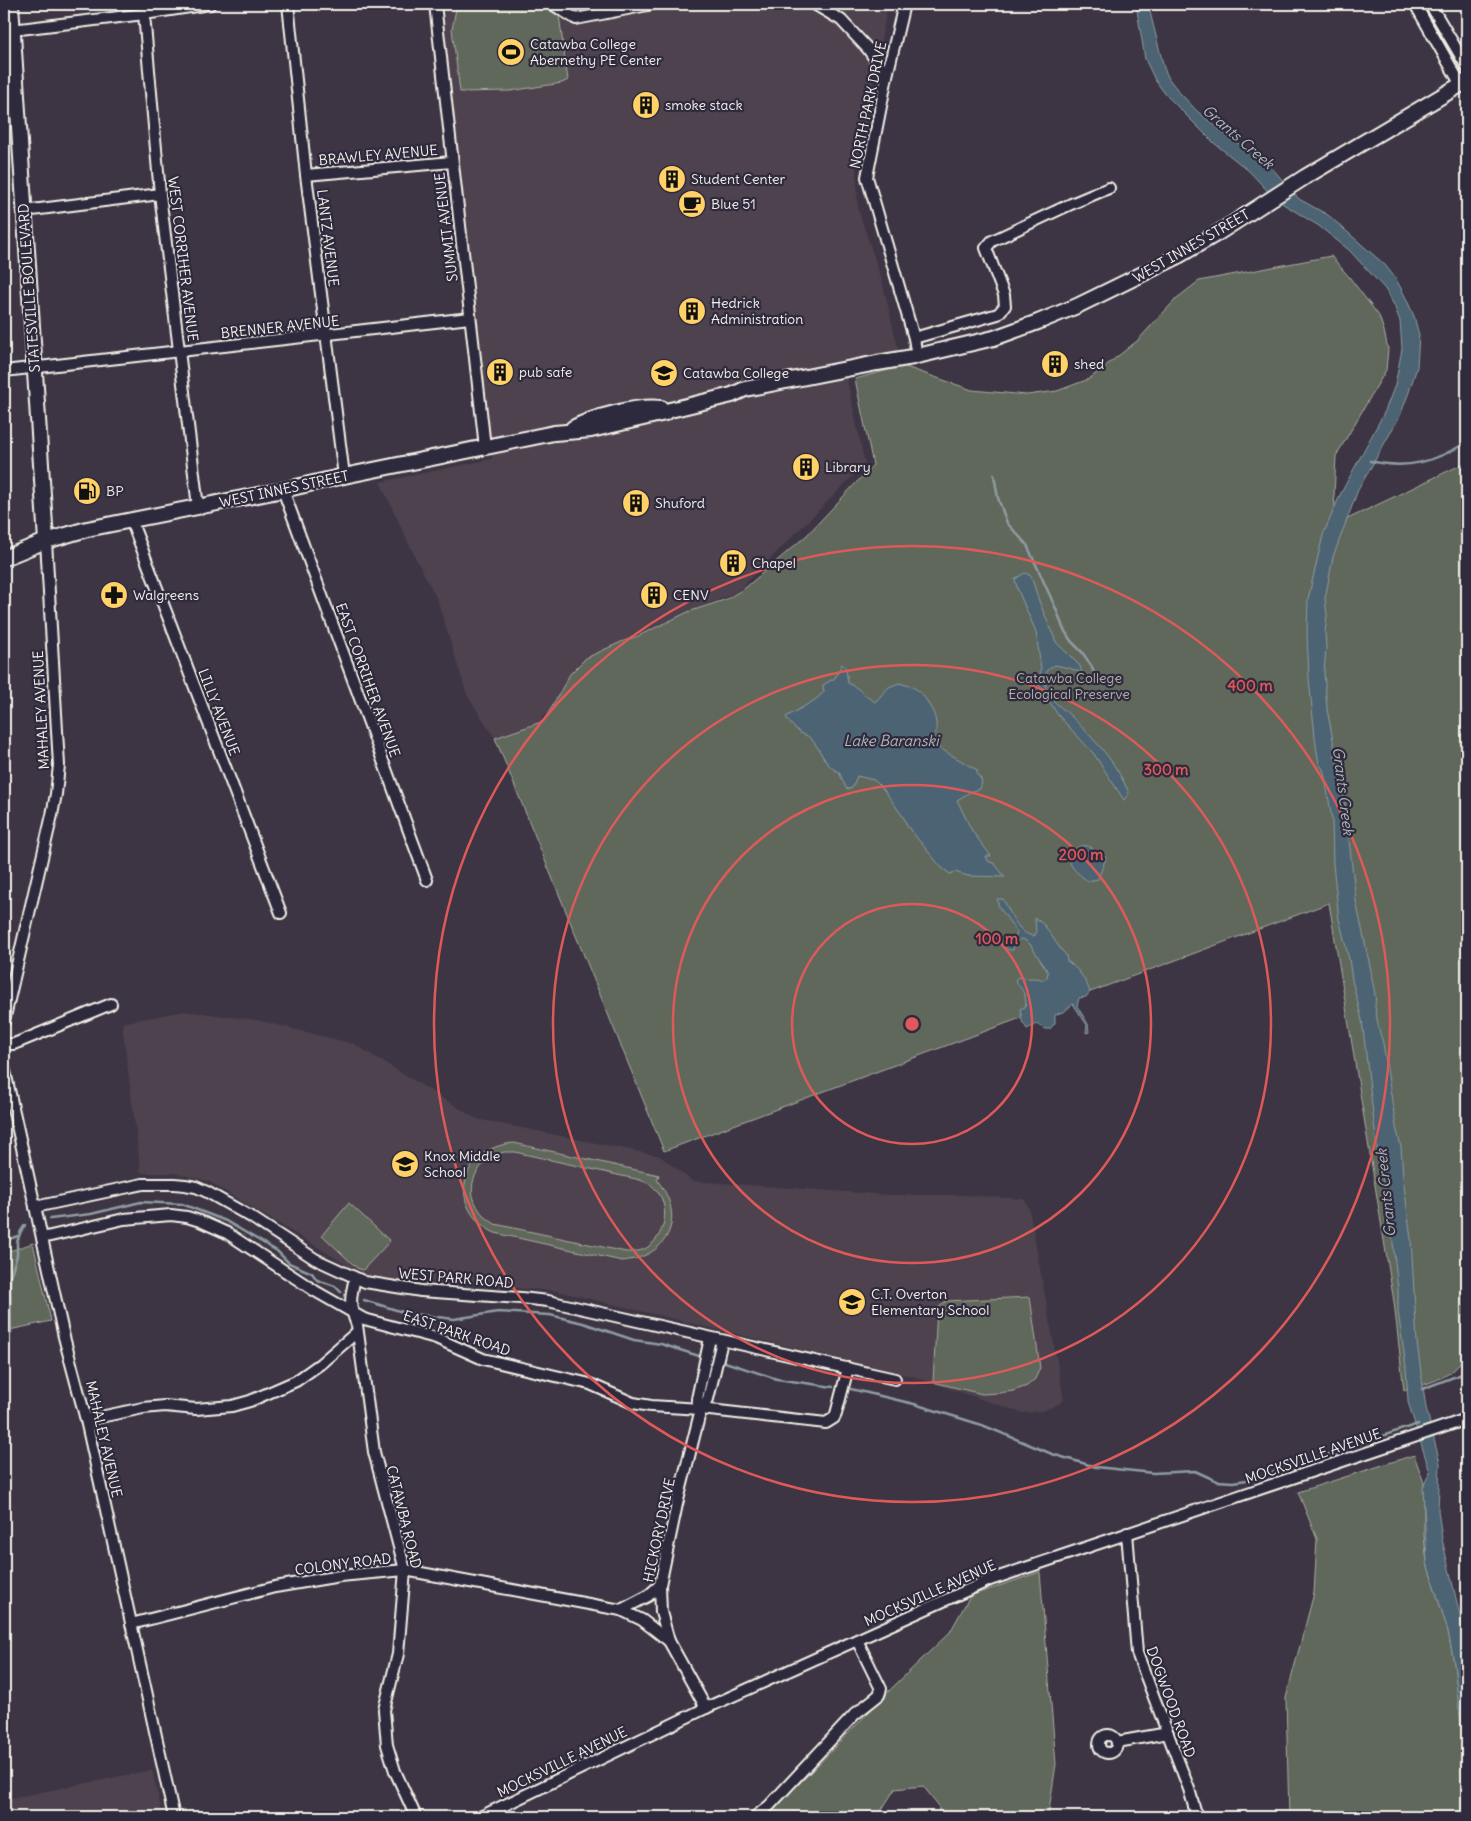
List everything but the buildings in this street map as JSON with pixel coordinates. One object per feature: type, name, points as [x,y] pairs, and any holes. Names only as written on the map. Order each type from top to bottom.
[{"type":"main road","name":"STATESVILLE BOULEVARD","points":[[11,4],[46,541]]},
{"type":"main road","name":"WEST INNES STREET","points":[[4,558],[46,541],[86,529],[485,447],[568,431],[591,430],[665,414],[670,410],[732,395],[747,398],[865,375],[892,361],[994,338],[1077,306],[1173,259],[1258,208],[1305,177],[1464,83]]},
{"type":"street","points":[[12,30],[210,4]]},
{"type":"street","name":"LANTZ AVENUE","points":[[288,4],[306,175],[344,476]]},
{"type":"street","name":"SUMMIT AVENUE","points":[[435,4],[485,447]]},
{"type":"street","points":[[552,4],[576,19],[653,4]]},
{"type":"street","points":[[814,4],[841,20],[868,49],[887,76]]},
{"type":"street","name":"NORTH PARK DRIVE","points":[[904,4],[887,76],[867,177],[914,338],[917,356]]},
{"type":"street","points":[[1415,4],[1432,35],[1464,83]]},
{"type":"street","points":[[1430,4],[1467,67]]},
{"type":"street","name":"WEST CORRIHER AVENUE","points":[[144,14],[160,194],[198,507]]},
{"type":"street","points":[[1432,35],[1444,28]]},
{"type":"street","name":"BRAWLEY AVENUE","points":[[306,175],[452,162]]},
{"type":"street","points":[[914,338],[998,314],[1005,306],[1004,295],[986,248],[992,241],[1109,188]]},
{"type":"street","points":[[24,211],[160,194]]},
{"type":"street","name":"BRENNER AVENUE","points":[[4,370],[327,336],[470,318]]},
{"type":"street","name":"EAST CORRIHER AVENUE","points":[[282,490],[428,880]]},
{"type":"street","name":"LILLY AVENUE","points":[[131,520],[281,913]]},
{"type":"street","name":"MAHALEY AVENUE","points":[[4,1021],[52,815],[59,764],[46,541]]},
{"type":"street","points":[[4,1044],[14,1044],[111,1004]]},
{"type":"street","name":"MAHALEY AVENUE","points":[[4,1067],[64,1337],[86,1420],[174,1817]]},
{"type":"street","name":"WEST PARK ROAD","points":[[35,1207],[143,1184],[174,1184],[196,1187],[251,1217],[315,1259],[355,1278],[383,1286],[420,1291],[548,1301],[895,1379]]},
{"type":"street","name":"EAST PARK ROAD","points":[[42,1238],[124,1219],[171,1215],[200,1221],[227,1233],[316,1291],[364,1319],[436,1338],[491,1362],[590,1384],[633,1403],[651,1406],[701,1409],[826,1423],[834,1418],[836,1414],[848,1368]]},
{"type":"street","name":"CATAWBA ROAD","points":[[355,1278],[350,1300],[351,1312],[357,1325],[374,1452],[405,1570],[398,1654],[384,1710],[387,1745],[395,1771],[416,1817]]},
{"type":"street","points":[[86,1420],[143,1408],[164,1406],[196,1409],[232,1406],[250,1401],[296,1381],[320,1364],[357,1332]]},
{"type":"street","name":"HICKORY DRIVE","points":[[701,1409],[697,1399],[710,1338]]},
{"type":"street","name":"HICKORY DRIVE","points":[[706,1708],[669,1641],[661,1612],[660,1586],[677,1504],[701,1409],[708,1399],[722,1341]]},
{"type":"street","name":"MOCKSVILLE AVENUE","points":[[480,1817],[706,1708],[990,1580],[1467,1419]]},
{"type":"street","name":"DOGWOOD ROAD","points":[[1127,1533],[1137,1653],[1189,1789],[1196,1817]]},
{"type":"street","name":"COLONY ROAD","points":[[131,1624],[275,1587],[340,1576],[405,1570],[621,1610],[642,1620],[669,1641]]},
{"type":"street","points":[[621,1610],[648,1596],[660,1586]]},
{"type":"street","points":[[755,1817],[769,1806],[855,1714],[879,1695],[881,1689],[857,1640]]},
{"type":"street","points":[[1118,1742],[1168,1733]]},
{"type":"shaded area","name":"Catawba College","points":[[441,4],[888,4],[870,96],[860,162],[856,164],[858,209],[882,281],[901,360],[843,361],[865,464],[736,593],[688,612],[586,658],[570,674],[549,712],[535,725],[495,738],[467,695],[437,599],[380,482],[492,459]]},
{"type":"shaded area","points":[[184,1011],[257,1020],[354,1044],[477,1119],[660,1156],[692,1181],[889,1195],[967,1195],[1024,1199],[1029,1208],[1064,1400],[1043,1411],[1023,1413],[915,1377],[557,1291],[396,1280],[369,1275],[352,1268],[208,1181],[174,1173],[141,1173],[122,1023]]},
{"type":"shaded area","points":[[152,1770],[163,1817],[4,1817],[4,1787],[7,1799]]},
{"type":"green space","name":"Catawba College Abernethy PE Center","points":[[457,4],[616,4],[558,8],[568,80],[562,83],[510,91],[460,92],[452,29]]},
{"type":"green space","name":"Catawba College Ecological Preserve","points":[[1331,256],[1379,316],[1388,349],[1386,370],[1336,456],[1334,496],[1337,524],[1467,462],[1467,1349],[1463,1359],[1450,1373],[1442,1378],[1404,1391],[1394,1302],[1329,903],[664,1151],[495,738],[544,721],[570,674],[586,658],[688,612],[727,599],[745,588],[807,535],[873,465],[855,379],[903,366],[972,390],[1027,395],[1057,391],[1089,379],[1137,341],[1177,298],[1199,281]]},
{"type":"green space","points":[[514,1143],[659,1175],[657,1180],[666,1194],[671,1208],[672,1221],[668,1233],[662,1243],[652,1252],[638,1258],[622,1261],[495,1233],[479,1222],[469,1209],[465,1195],[466,1180],[471,1167],[481,1155],[496,1147]],"holes":[[[504,1152],[515,1152],[640,1180],[650,1184],[662,1199],[664,1208],[663,1225],[660,1234],[648,1247],[638,1251],[626,1252],[495,1224],[485,1217],[475,1202],[472,1192],[473,1183],[480,1168],[487,1161]]]},
{"type":"green space","points":[[349,1203],[390,1241],[363,1270],[357,1268],[322,1235]]},
{"type":"green space","points":[[33,1243],[51,1321],[5,1331],[4,1338],[4,1253]]},
{"type":"green space","points":[[1030,1297],[1040,1368],[1035,1379],[1027,1386],[1013,1391],[982,1394],[933,1382],[937,1309],[946,1301]]},
{"type":"green space","points":[[1414,1455],[1424,1483],[1424,1536],[1427,1563],[1448,1631],[1454,1663],[1467,1776],[1467,1817],[1289,1817],[1286,1698],[1314,1593],[1317,1539],[1298,1492]]},
{"type":"green space","points":[[1040,1572],[1056,1764],[1048,1817],[938,1817],[939,1806],[923,1786],[895,1789],[877,1817],[763,1817],[808,1775],[893,1687],[950,1632],[970,1596]]},
{"type":"water","name":"Grants Creek","points":[[1136,4],[1148,4],[1164,68],[1169,79],[1180,93],[1197,111],[1232,140],[1254,152],[1271,167],[1299,199],[1328,215],[1385,265],[1396,279],[1406,298],[1414,316],[1419,335],[1417,367],[1400,416],[1358,490],[1333,557],[1325,599],[1327,615],[1324,672],[1327,709],[1345,805],[1356,901],[1371,971],[1375,1007],[1401,1147],[1411,1239],[1417,1343],[1426,1408],[1440,1463],[1438,1510],[1442,1539],[1467,1645],[1467,1776],[1454,1663],[1448,1631],[1427,1563],[1423,1487],[1430,1472],[1408,1402],[1392,1234],[1377,1148],[1362,1020],[1339,919],[1333,864],[1332,819],[1325,777],[1323,769],[1319,764],[1316,746],[1309,679],[1308,599],[1323,535],[1340,495],[1385,411],[1395,385],[1402,349],[1400,321],[1385,289],[1349,250],[1319,226],[1275,199],[1249,171],[1214,143],[1166,95],[1155,80],[1145,59]]},
{"type":"water","points":[[1025,573],[1031,576],[1056,642],[1080,666],[1082,673],[1055,665],[1047,670],[1045,683],[1049,695],[1105,752],[1129,793],[1124,800],[1094,754],[1058,715],[1039,685],[1041,669],[1036,632],[1015,579]]},
{"type":"water","name":"Lake Baranski","points":[[842,664],[846,669],[848,683],[875,702],[889,687],[899,683],[920,692],[936,720],[934,745],[977,770],[977,775],[982,781],[980,789],[972,791],[957,800],[972,831],[991,856],[986,856],[988,861],[995,864],[1005,877],[968,876],[955,872],[950,874],[941,867],[907,826],[904,818],[884,790],[874,780],[857,776],[852,788],[846,788],[839,772],[829,765],[813,741],[789,722],[786,717],[815,700],[824,692],[823,685],[835,678]]},
{"type":"water","points":[[1080,846],[1090,847],[1106,858],[1098,879],[1088,881],[1071,865],[1070,855]]},
{"type":"water","points":[[997,899],[1003,899],[1015,922],[1028,935],[1034,936],[1036,934],[1035,918],[1044,925],[1066,955],[1067,961],[1081,975],[1090,992],[1086,997],[1079,998],[1077,1006],[1088,1024],[1089,1032],[1086,1033],[1087,1025],[1073,1004],[1065,1011],[1055,1015],[1055,1023],[1050,1029],[1045,1029],[1036,1024],[1027,1029],[1022,1021],[1020,1009],[1025,1007],[1025,996],[1015,980],[1018,977],[1044,980],[1048,972],[1030,944],[1023,939],[1017,941],[1013,950],[1005,949],[1017,932],[999,907]]},
{"type":"waterway","points":[[1370,461],[1396,465],[1420,462],[1444,455],[1467,442]]},
{"type":"waterway","points":[[994,475],[998,498],[1007,523],[1027,545],[1063,628],[1092,667],[1096,681]]},
{"type":"waterway","points":[[50,1219],[91,1214],[141,1202],[182,1204],[226,1221],[277,1251],[289,1263],[312,1273],[317,1280],[335,1286],[341,1292]]},
{"type":"waterway","points":[[11,1333],[10,1277],[17,1255],[17,1242],[25,1225]]},
{"type":"waterway","points":[[4,1241],[18,1236]]},
{"type":"waterway","points":[[364,1300],[406,1313],[454,1319],[498,1312],[550,1315],[583,1323],[634,1340],[661,1344],[699,1356]]},
{"type":"waterway","points":[[4,1352],[8,1345]]},
{"type":"waterway","points":[[725,1362],[777,1379],[833,1387]]},
{"type":"waterway","points":[[1422,1389],[1462,1374],[1467,1367]]},
{"type":"waterway","points":[[851,1389],[914,1404],[982,1425],[1052,1454],[1096,1467],[1153,1473],[1195,1471],[1217,1481],[1233,1482],[1254,1479],[1418,1424]]},
{"type":"place","name":"Catawba College Abernethy PE Center","points":[[511,52]]},
{"type":"place","name":"smoke stack","points":[[646,105]]},
{"type":"place","name":"Student Center","points":[[672,179]]},
{"type":"place","name":"Blue 51","points":[[692,204]]},
{"type":"place","name":"Hedrick Administration","points":[[692,311]]},
{"type":"place","name":"shed","points":[[1055,364]]},
{"type":"place","name":"pub safe","points":[[500,372]]},
{"type":"place","name":"Catawba College","points":[[664,373]]},
{"type":"place","name":"Library","points":[[806,467]]},
{"type":"place","name":"BP","points":[[87,491]]},
{"type":"place","name":"Shuford","points":[[636,503]]},
{"type":"place","name":"Chapel","points":[[733,563]]},
{"type":"place","name":"Walgreens","points":[[114,595]]},
{"type":"place","name":"CENV","points":[[654,595]]},
{"type":"place","name":"Knox Middle School","points":[[405,1164]]},
{"type":"place","name":"C.T. Overton Elementary School","points":[[852,1302]]}]
